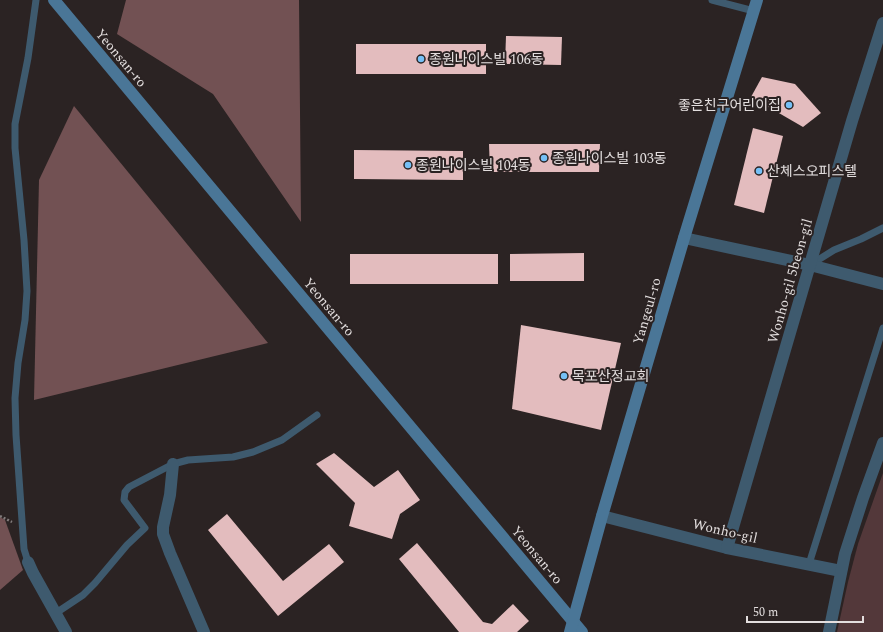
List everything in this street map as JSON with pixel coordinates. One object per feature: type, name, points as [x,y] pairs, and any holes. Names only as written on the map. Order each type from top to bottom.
[{"type":"street","name":"Yeonsan-ro","points":[[54,0],[571,627],[582,632]]},
{"type":"street","name":"Yangeul-ro","points":[[571,627],[684,238],[755,5]]},
{"type":"street","name":"Wonho-gil 5beon-gil","points":[[727,548],[852,120],[883,23]]},
{"type":"street","points":[[684,238],[810,265],[883,284]]},
{"type":"street","points":[[829,632],[841,571],[849,541],[883,443]]},
{"type":"street","points":[[173,464],[170,495],[163,527],[163,534],[204,632]]},
{"type":"street","name":"Wonho-gil","points":[[602,516],[727,548],[841,571]]},
{"type":"street","points":[[28,562],[66,632]]},
{"type":"lane","points":[[28,562],[24,548],[16,434],[15,398],[18,363],[25,320],[27,291],[24,240],[15,155],[15,124],[28,58],[36,0]]},
{"type":"lane","points":[[712,0],[755,5]]},
{"type":"lane","points":[[810,265],[834,250],[883,228]]},
{"type":"lane","points":[[809,564],[883,328]]},
{"type":"lane","points":[[56,613],[83,595],[127,545],[145,528],[124,500],[125,492],[129,487],[173,464],[188,460],[233,457],[253,452],[282,440],[317,416]]},
{"type":"shaded area","points":[[126,0],[299,0],[301,222],[213,94],[117,34]]},
{"type":"shaded area","points":[[74,106],[268,343],[34,400],[39,180]]},
{"type":"shaded area","points":[[883,473],[883,632],[837,632],[858,544]]},
{"type":"shaded area","points":[[0,517],[5,520],[23,570],[0,590]]},
{"type":"building","points":[[506,36],[562,37],[561,65],[505,64]]},
{"type":"building","name":"종원나이스빌 106동","points":[[356,44],[486,44],[486,74],[356,74]]},
{"type":"building","name":"좋은친구어린이집","points":[[762,77],[795,84],[821,113],[803,127],[751,97]]},
{"type":"building","name":"산체스오피스텔","points":[[753,128],[783,136],[764,213],[734,205]]},
{"type":"building","name":"종원나이스빌 103동","points":[[489,144],[600,144],[599,172],[490,172]]},
{"type":"building","name":"종원나이스빌 104동","points":[[354,150],[463,151],[463,180],[354,179]]},
{"type":"building","points":[[584,253],[584,281],[510,281],[510,254]]},
{"type":"building","points":[[350,254],[498,254],[498,284],[350,284]]},
{"type":"building","name":"목포산정교회","points":[[521,325],[621,343],[601,430],[512,409]]},
{"type":"building","points":[[334,453],[374,487],[398,470],[420,500],[400,514],[392,539],[349,526],[355,503],[316,464]]},
{"type":"building","points":[[227,514],[283,581],[329,544],[344,562],[278,616],[208,530]]},
{"type":"building","points":[[417,543],[483,622],[492,624],[513,604],[529,621],[517,632],[459,632],[399,559]]},
{"type":"place","name":"종원나이스빌 106동","points":[[421,59]]},
{"type":"place","name":"좋은친구어린이집","points":[[789,105]]},
{"type":"place","name":"종원나이스빌 103동","points":[[544,158]]},
{"type":"place","name":"종원나이스빌 104동","points":[[408,165]]},
{"type":"place","name":"산체스오피스텔","points":[[759,171]]},
{"type":"place","name":"목포산정교회","points":[[564,376]]}]
